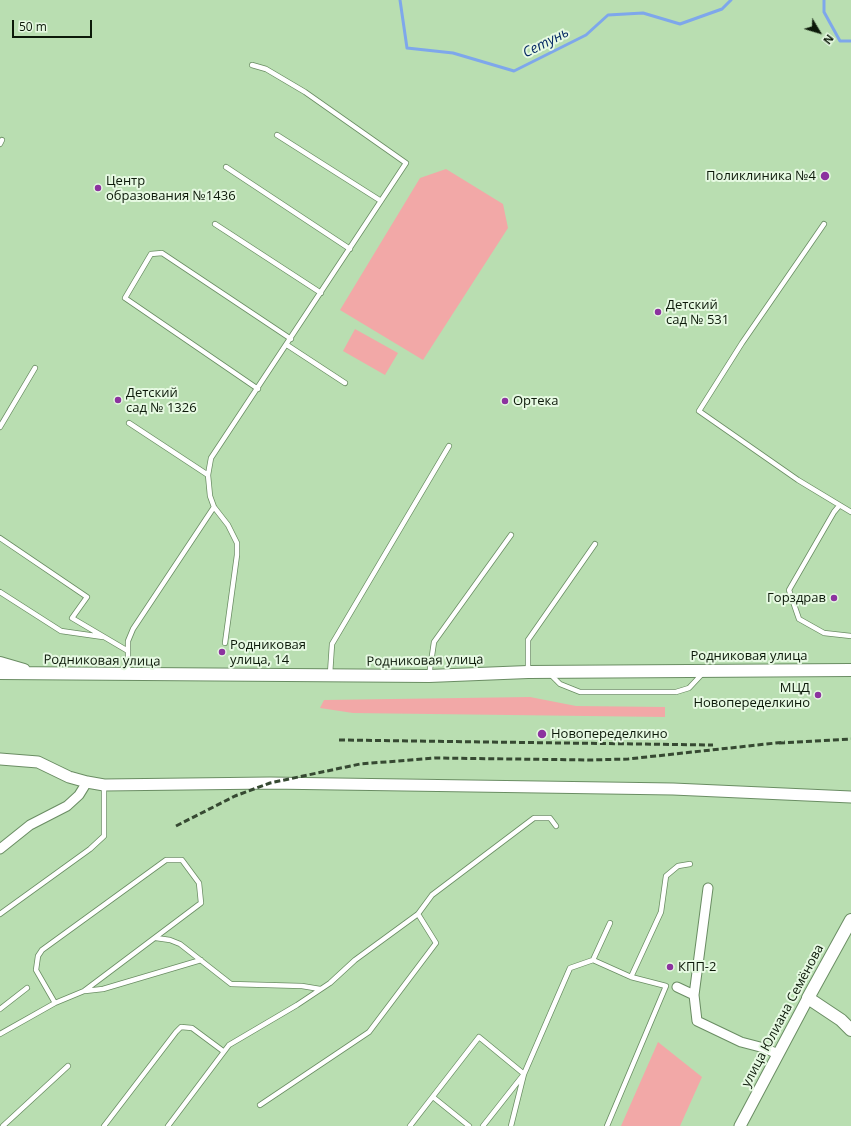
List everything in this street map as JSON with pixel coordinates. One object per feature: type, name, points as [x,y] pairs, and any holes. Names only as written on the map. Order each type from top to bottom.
[{"type":"main road","points":[[0,663],[37,674]]},
{"type":"main road","name":"Родниковая улица","points":[[0,674],[128,676],[264,676],[292,674],[429,676],[528,672],[851,670]]},
{"type":"main road","name":"улица Юлиана Семёнова","points":[[808,998],[851,920]]},
{"type":"main road","points":[[808,998],[841,1020],[851,1030]]},
{"type":"street","points":[[0,759],[38,762],[69,777],[104,785],[270,783],[673,790],[851,798]]},
{"type":"street","points":[[0,849],[30,825],[67,806],[79,795],[87,782]]},
{"type":"street","points":[[708,888],[694,995],[698,1021],[741,1042],[764,1048],[778,1054]]},
{"type":"street","points":[[677,986],[694,995]]},
{"type":"street","name":"улица Юлиана Семёнова","points":[[740,1126],[808,998]]},
{"type":"lane","points":[[225,643],[237,555],[236,543],[228,525],[214,507],[210,496],[208,475],[211,458],[406,163],[305,92],[266,69],[252,65]]},
{"type":"lane","points":[[277,135],[381,201]]},
{"type":"lane","points":[[226,167],[350,249]]},
{"type":"lane","points":[[215,224],[321,293]]},
{"type":"lane","points":[[824,224],[742,343],[699,411],[798,480],[851,512]]},
{"type":"lane","points":[[258,389],[126,298],[151,254],[162,253],[290,339]]},
{"type":"lane","points":[[287,345],[345,383]]},
{"type":"lane","points":[[0,427],[35,368]]},
{"type":"lane","points":[[130,423],[208,475]]},
{"type":"lane","points":[[330,675],[332,644],[449,446]]},
{"type":"lane","points":[[839,506],[834,512],[789,590],[799,619],[824,634],[851,636]]},
{"type":"lane","points":[[128,676],[128,641],[133,629],[214,507]]},
{"type":"lane","points":[[429,676],[434,642],[511,535]]},
{"type":"lane","points":[[0,538],[87,597],[72,618],[128,651]]},
{"type":"lane","points":[[528,672],[528,640],[595,544]]},
{"type":"lane","points":[[0,592],[61,631],[104,637]]},
{"type":"lane","points":[[548,672],[560,684],[580,692],[676,692],[689,688],[705,671]]},
{"type":"lane","points":[[0,914],[90,849],[104,836],[104,785]]},
{"type":"lane","points":[[168,1126],[221,1057],[222,1051],[238,1038],[297,1005],[320,989],[418,914],[432,895],[534,818],[550,818],[556,826]]},
{"type":"lane","points":[[0,1034],[55,1003],[84,991],[201,903],[199,883],[182,860],[166,860],[42,950],[38,956],[36,970],[55,1003]]},
{"type":"lane","points":[[631,977],[661,912],[666,876],[678,866],[690,864]]},
{"type":"lane","points":[[260,1105],[369,1032],[436,942],[418,914]]},
{"type":"lane","points":[[593,960],[610,923]]},
{"type":"lane","points":[[156,938],[170,940],[180,944],[231,984],[302,986],[320,989]]},
{"type":"lane","points":[[84,991],[103,989],[201,960]]},
{"type":"lane","points":[[511,1126],[524,1074],[570,968],[593,960],[631,977],[666,986],[677,986]]},
{"type":"lane","points":[[607,1126],[666,986]]},
{"type":"lane","points":[[0,1009],[28,988]]},
{"type":"lane","points":[[104,1126],[181,1027],[192,1028],[222,1051]]},
{"type":"lane","points":[[410,1126],[479,1037],[524,1074]]},
{"type":"lane","points":[[1,1126],[68,1066]]},
{"type":"lane","points":[[483,1126],[524,1074]]},
{"type":"lane","points":[[433,1097],[469,1126]]},
{"type":"shaded area","points":[[446,169],[503,204],[508,228],[423,360],[340,310],[420,178]]},
{"type":"shaded area","points":[[355,329],[398,353],[385,375],[343,351]]},
{"type":"shaded area","points":[[530,697],[576,706],[665,707],[665,717],[353,713],[320,708],[324,700]]},
{"type":"shaded area","points":[[658,1042],[702,1077],[680,1126],[621,1126]]},
{"type":"waterway","name":"Сетунь","points":[[400,0],[407,48],[453,53],[514,71],[586,35],[608,15],[643,13],[680,24],[722,9],[731,0]]},
{"type":"waterway","name":"Сетунь","points":[[824,0],[824,12],[840,41],[851,41]]},
{"type":"railway","points":[[779,743],[851,739]]},
{"type":"railway","points":[[339,740],[713,745]]},
{"type":"railway","points":[[176,826],[235,796],[270,783],[360,764],[435,758],[628,759],[785,742]]},
{"type":"place","name":"Поликлиника №4","points":[[825,176]]},
{"type":"place","name":"Центр образования №1436","points":[[98,188]]},
{"type":"place","name":"Детский сад № 531","points":[[658,312]]},
{"type":"place","name":"Детский сад № 1326","points":[[118,400]]},
{"type":"place","name":"Ортека","points":[[505,401]]},
{"type":"place","name":"Горздрав","points":[[834,598]]},
{"type":"place","name":"Родниковая улица, 14","points":[[222,652]]},
{"type":"place","name":"МЦД Новопеределкино","points":[[818,695]]},
{"type":"place","name":"Новопеределкино","points":[[542,734]]},
{"type":"place","name":"КПП-2","points":[[670,967]]}]
